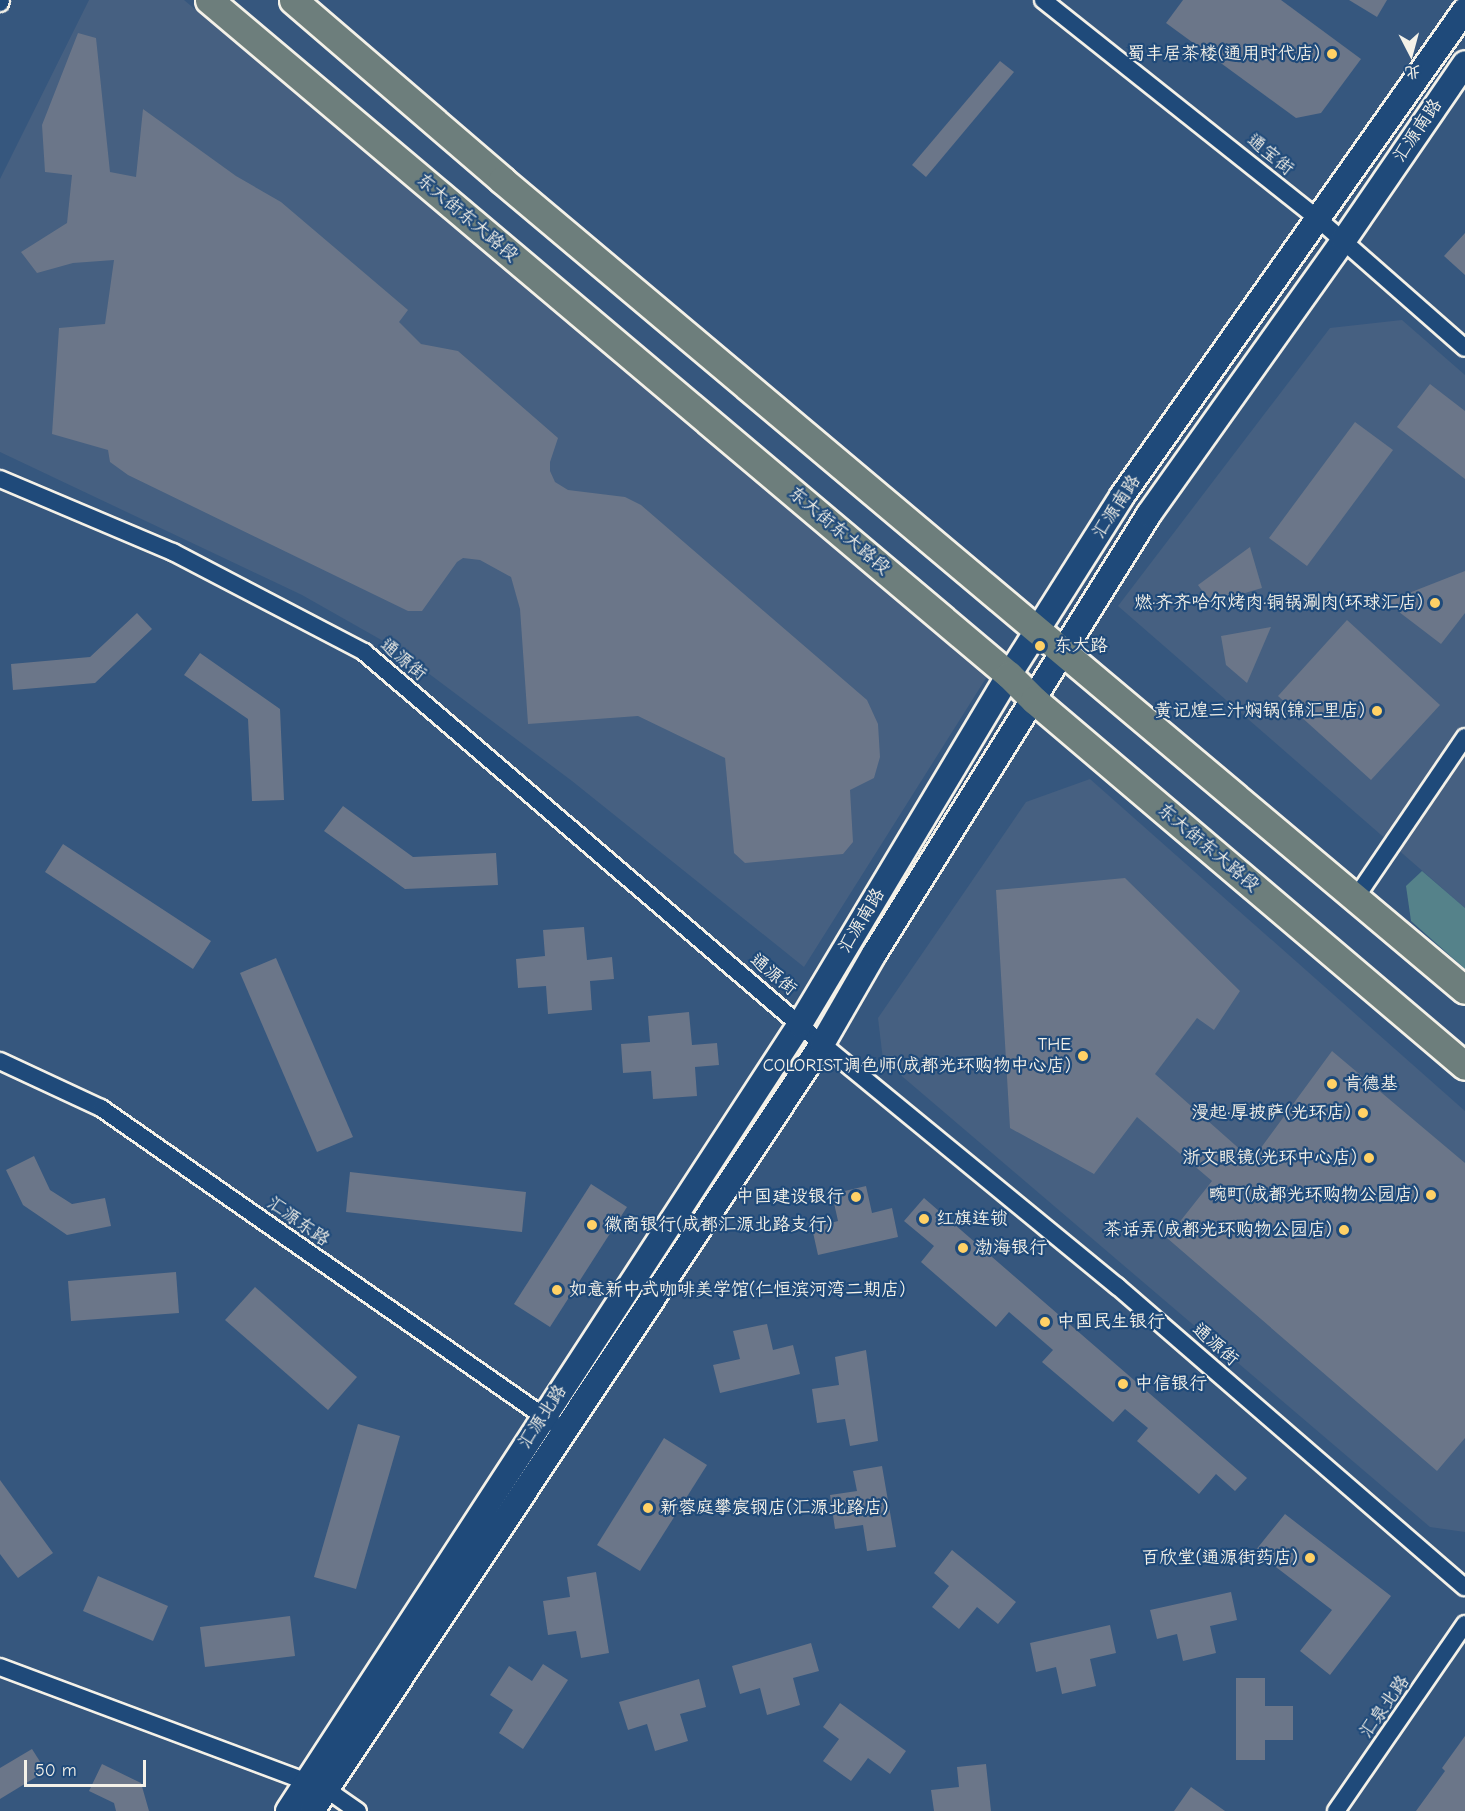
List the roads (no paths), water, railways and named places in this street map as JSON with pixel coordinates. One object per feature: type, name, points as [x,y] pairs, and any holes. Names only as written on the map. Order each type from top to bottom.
[{"type":"main road","name":"东大街东大路段","points":[[209,0],[1009,675],[1034,700],[1465,1066]]},
{"type":"main road","points":[[293,0],[502,180],[1357,896],[1465,990]]},
{"type":"street","name":"通宝街","points":[[1043,0],[1344,240],[1465,348]]},
{"type":"street","name":"汇源南路","points":[[800,1024],[1009,675],[1122,496],[1465,10]]},
{"type":"street","name":"汇源南路","points":[[822,1044],[874,954],[1149,514],[1344,240],[1465,63]]},
{"type":"street","name":"通源街","points":[[0,479],[173,552],[364,652],[822,1044],[1117,1286],[1465,1587]]},
{"type":"street","points":[[1357,896],[1465,737]]},
{"type":"street","name":"汇源北路","points":[[312,1811],[317,1786],[543,1417],[800,1024]]},
{"type":"street","name":"汇源北路","points":[[288,1811],[317,1786],[564,1430],[822,1044]]},
{"type":"street","name":"汇源东路","points":[[0,1061],[101,1108],[564,1430]]},
{"type":"street","name":"汇泉北路","points":[[1336,1811],[1465,1624]]},
{"type":"street","points":[[0,1667],[317,1786],[358,1811]]},
{"type":"place","name":"蜀丰居茶楼(通用时代店)","points":[[1332,54]]},
{"type":"place","name":"燃·齐齐哈尔烤肉·铜锅涮肉(环球汇店)","points":[[1435,603]]},
{"type":"place","name":"东大路","points":[[1040,646]]},
{"type":"place","name":"黄记煌三汁焖锅(锦汇里店)","points":[[1377,711]]},
{"type":"place","name":"THE COLORIST调色师(成都光环购物中心店)","points":[[1083,1056]]},
{"type":"place","name":"肯德基","points":[[1332,1084]]},
{"type":"place","name":"漫起·厚披萨(光环店)","points":[[1363,1113]]},
{"type":"place","name":"浙文眼镜(光环中心店)","points":[[1369,1158]]},
{"type":"place","name":"畹町(成都光环购物公园店)","points":[[1431,1195]]},
{"type":"place","name":"中国建设银行","points":[[856,1197]]},
{"type":"place","name":"红旗连锁","points":[[924,1219]]},
{"type":"place","name":"徽商银行(成都汇源北路支行)","points":[[592,1225]]},
{"type":"place","name":"茶话弄(成都光环购物公园店)","points":[[1344,1230]]},
{"type":"place","name":"渤海银行","points":[[963,1248]]},
{"type":"place","name":"如意新中式咖啡美学馆(仁恒滨河湾二期店)","points":[[557,1290]]},
{"type":"place","name":"中国民生银行","points":[[1045,1322]]},
{"type":"place","name":"中信银行","points":[[1123,1384]]},
{"type":"place","name":"新蓉庭攀宸钢店(汇源北路店)","points":[[648,1508]]},
{"type":"place","name":"百欣堂(通源街药店)","points":[[1310,1558]]}]
